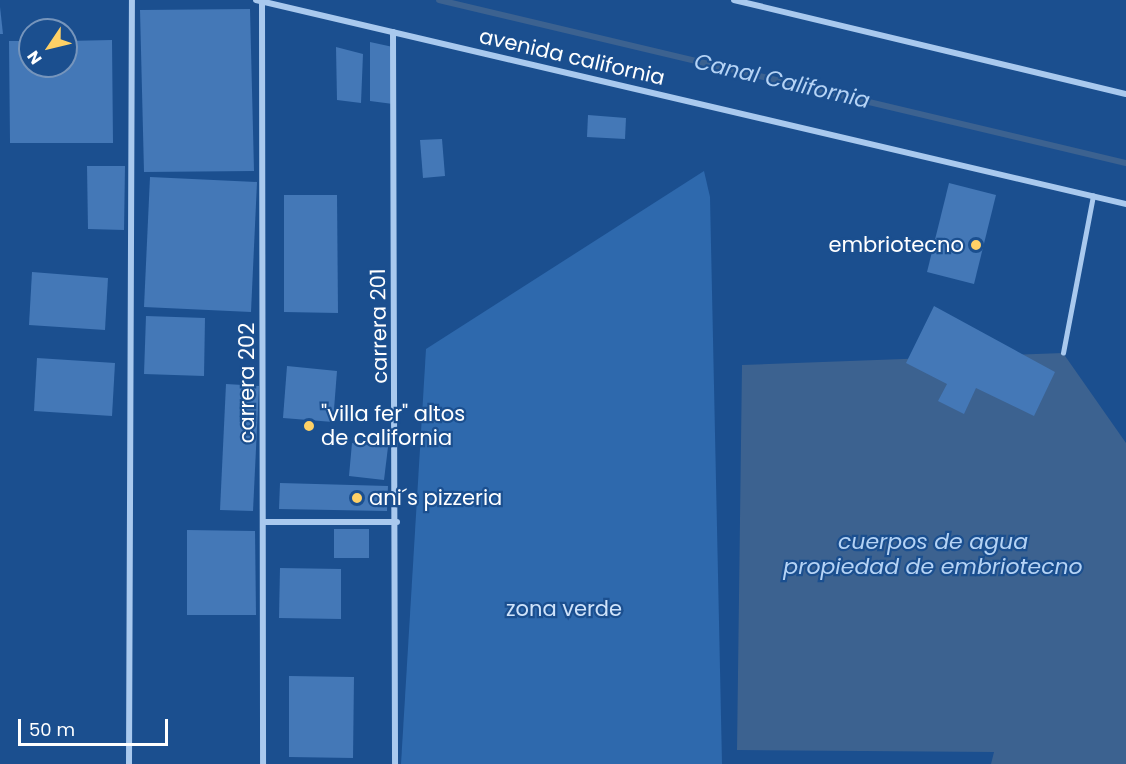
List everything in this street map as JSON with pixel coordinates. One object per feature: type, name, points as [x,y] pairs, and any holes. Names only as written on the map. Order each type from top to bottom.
[{"type":"street","points":[[129,764],[132,0]]},
{"type":"street","points":[[735,0],[1126,94]]},
{"type":"street","name":"avenida california","points":[[259,1],[1126,204]]},
{"type":"street","name":"carrera 202","points":[[259,1],[265,522],[263,764]]},
{"type":"street","name":"carrera 201","points":[[393,32],[397,522],[395,764]]},
{"type":"street","points":[[265,522],[397,522]]},
{"type":"lane","points":[[1063,353],[1093,196]]},
{"type":"green space","name":"zona verde","points":[[704,171],[710,197],[722,764],[401,764],[426,349]]},
{"type":"water","name":"cuerpos de agua propiedad de embriotecno","points":[[1063,353],[1126,443],[1126,764],[991,764],[994,752],[737,750],[742,365]]},
{"type":"building","points":[[0,7],[3,34],[0,34]]},
{"type":"building","points":[[250,9],[254,171],[144,172],[140,10]]},
{"type":"building","points":[[112,40],[113,143],[10,143],[9,41],[18,41],[18,78],[78,78],[78,41]]},
{"type":"building","points":[[370,42],[393,47],[393,104],[370,101]]},
{"type":"building","points":[[336,47],[363,54],[361,103],[337,100]]},
{"type":"building","points":[[588,115],[626,118],[625,139],[587,137]]},
{"type":"building","points":[[442,139],[445,176],[423,178],[420,140]]},
{"type":"building","points":[[87,166],[125,166],[124,230],[88,229]]},
{"type":"building","points":[[150,177],[257,182],[251,312],[144,307]]},
{"type":"building","points":[[949,183],[996,195],[974,284],[927,272]]},
{"type":"building","points":[[284,195],[337,195],[338,313],[284,312]]},
{"type":"building","points":[[32,272],[108,278],[105,330],[29,325]]},
{"type":"building","points":[[934,306],[1055,372],[1034,416],[976,388],[964,414],[938,401],[947,384],[906,363]]},
{"type":"building","points":[[146,316],[205,318],[204,376],[144,374]]},
{"type":"building","points":[[37,358],[115,363],[112,416],[34,411]]},
{"type":"building","points":[[287,366],[337,371],[333,422],[283,418]]},
{"type":"building","points":[[226,384],[259,386],[253,511],[220,510]]},
{"type":"building","points":[[352,443],[388,447],[384,480],[349,476]]},
{"type":"building","points":[[280,483],[388,486],[387,511],[279,509]]},
{"type":"building","points":[[334,529],[369,529],[369,558],[334,558]]},
{"type":"building","points":[[187,530],[255,531],[256,615],[187,615]]},
{"type":"building","points":[[280,568],[341,569],[341,619],[279,618]]},
{"type":"building","points":[[289,676],[354,677],[353,758],[289,757]]},
{"type":"waterway","name":"Canal California","points":[[439,0],[1126,163]]},
{"type":"place","name":"embriotecno","points":[[976,245]]},
{"type":"place","name":"\"villa fer\" altos de california","points":[[309,426]]},
{"type":"place","name":"ani´s pizzeria","points":[[357,498]]}]
